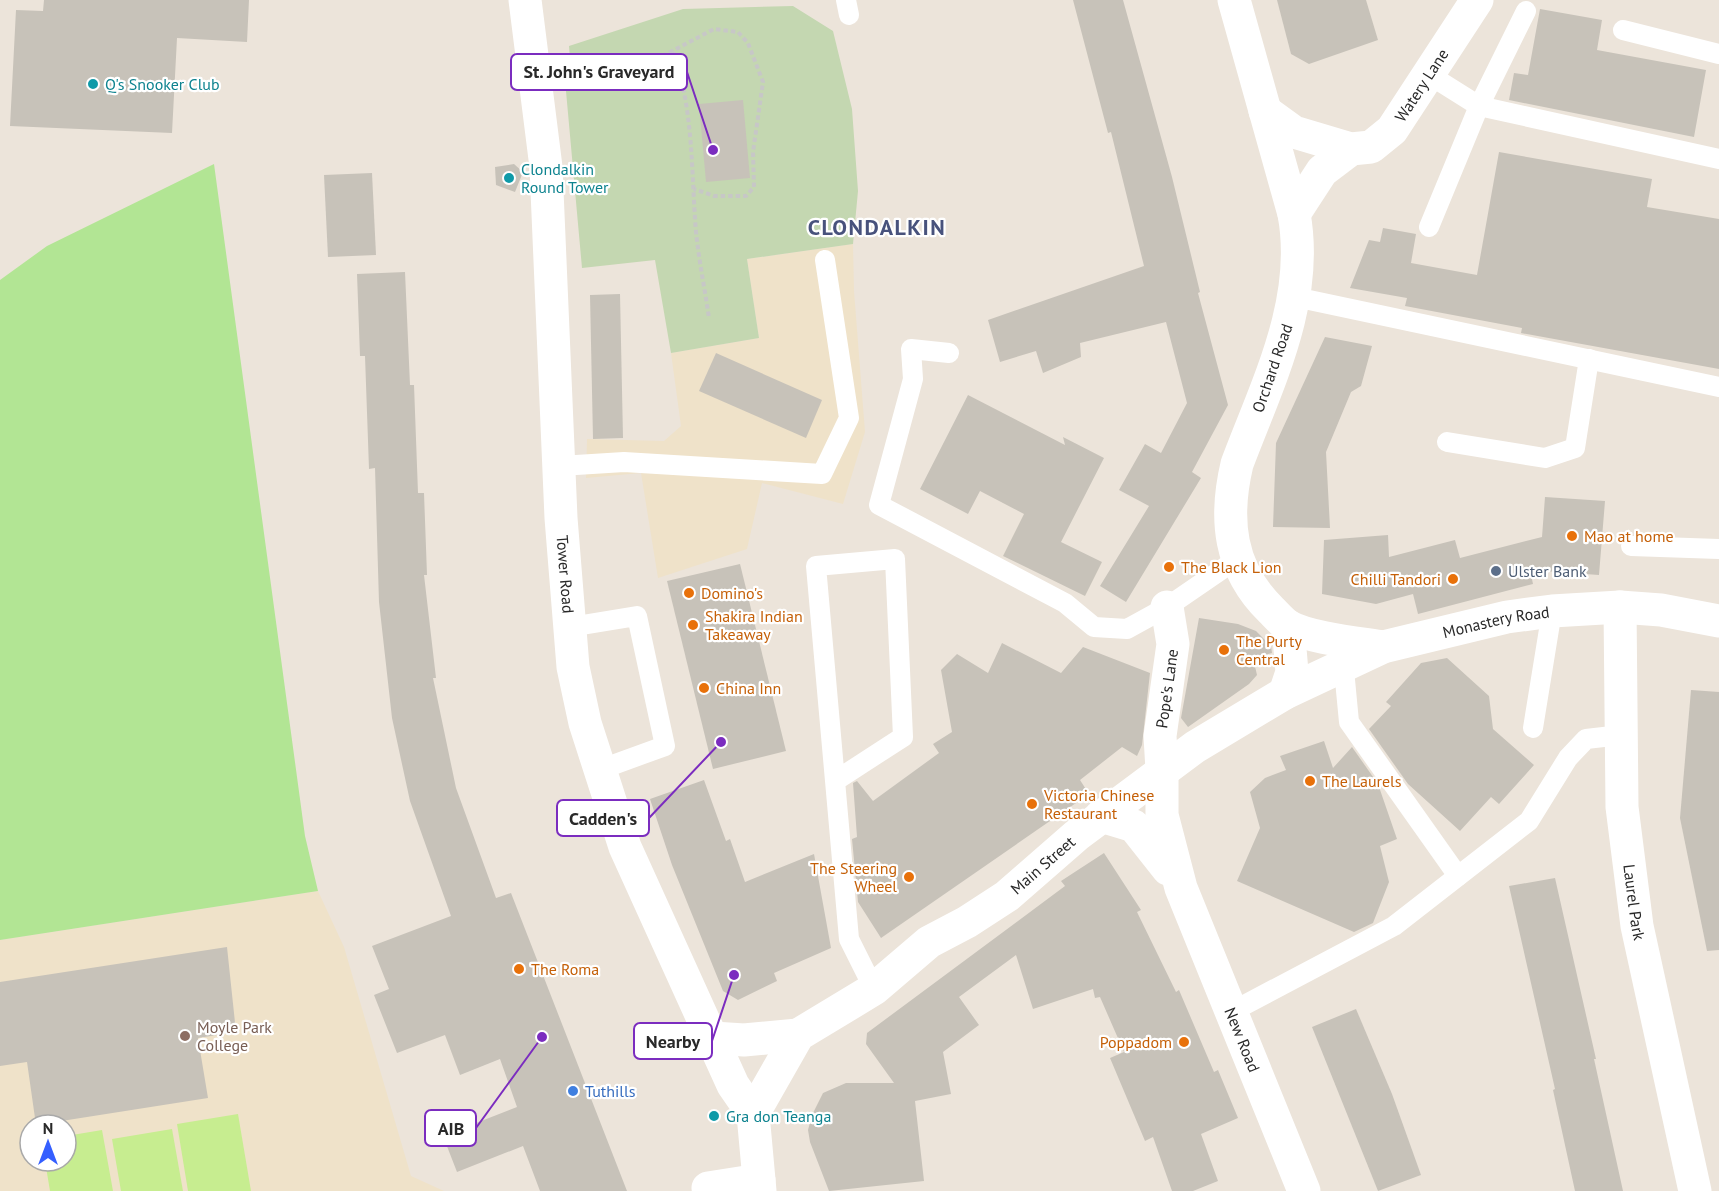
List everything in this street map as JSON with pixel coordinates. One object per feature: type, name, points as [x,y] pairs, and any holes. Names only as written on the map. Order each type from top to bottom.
[{"type":"street","name":"Tower Road","points":[[525,0],[546,167],[560,466],[573,667],[598,770],[625,847],[733,1085],[753,1114]]},
{"type":"street","name":"Orchard Road","points":[[1234,0],[1294,214],[1299,242],[1295,297],[1284,339],[1237,464],[1232,485],[1230,519],[1237,559],[1246,581],[1258,597],[1288,626],[1343,654],[1383,647]]},
{"type":"street","name":"Watery Lane","points":[[1294,214],[1322,171],[1351,149],[1371,147],[1392,130],[1477,0]]},
{"type":"street","points":[[1265,111],[1294,132],[1351,149]]},
{"type":"street","name":"Monastery Road","points":[[1383,647],[1476,623],[1552,611],[1620,607],[1661,610],[1719,621]]},
{"type":"street","name":"Laurel Park","points":[[1620,607],[1622,807],[1637,926],[1695,1191]]},
{"type":"street","name":"Pope's Lane","points":[[1150,779],[1160,736],[1173,644],[1167,608]]},
{"type":"street","points":[[1285,693],[1292,672],[1292,644],[1288,626]]},
{"type":"street","points":[[1285,693],[1343,654]]},
{"type":"street","name":"Main Street","points":[[713,1038],[744,1040],[798,1035],[874,989],[929,942],[967,922],[1007,896],[1101,816],[1150,779],[1226,727],[1285,693]]},
{"type":"street","name":"New Road","points":[[1150,779],[1181,888],[1233,1011],[1304,1191]]},
{"type":"street","name":"New Road","points":[[1101,816],[1134,826],[1146,837],[1181,888]]},
{"type":"street","name":"Main Street","points":[[753,1114],[798,1035]]},
{"type":"street","points":[[708,1188],[759,1185],[753,1114]]},
{"type":"lane","points":[[1429,227],[1479,106],[1526,11]]},
{"type":"lane","points":[[1623,30],[1719,54]]},
{"type":"lane","points":[[1428,74],[1479,106],[1719,159]]},
{"type":"lane","points":[[560,466],[624,462],[822,474],[849,418],[825,260]]},
{"type":"lane","points":[[1295,297],[1719,387]]},
{"type":"lane","points":[[949,353],[911,349],[913,379],[879,505],[1065,603],[1094,627],[1127,629],[1167,608],[1237,559]]},
{"type":"lane","points":[[1447,442],[1545,458],[1575,448],[1589,359]]},
{"type":"lane","points":[[1631,546],[1719,549]]},
{"type":"lane","points":[[835,781],[903,737],[895,559],[816,566],[835,781],[849,939],[874,989]]},
{"type":"lane","points":[[1533,728],[1552,611]]},
{"type":"lane","points":[[570,627],[637,616],[665,746],[598,770]]},
{"type":"lane","points":[[1343,654],[1349,722],[1458,876]]},
{"type":"lane","points":[[1233,1011],[1394,926],[1529,821],[1568,758],[1586,739],[1621,735]]},
{"type":"path","points":[[562,56],[619,65],[657,59],[714,29],[738,32],[748,43],[763,82],[753,152],[754,187],[746,196],[714,196],[694,189]]},
{"type":"path","points":[[673,52],[683,81],[692,141],[696,233],[709,318]]},
{"type":"shaded area","points":[[853,244],[854,291],[865,432],[843,504],[762,483],[747,549],[658,578],[641,473],[586,478],[587,439],[664,441],[681,426],[671,353],[759,338],[747,259]]},
{"type":"shaded area","name":"Moyle Park College","points":[[318,891],[344,947],[411,1176],[444,1191],[0,1191],[0,940]]},
{"type":"green space","points":[[793,6],[833,31],[852,109],[858,191],[853,244],[747,259],[759,338],[671,353],[655,260],[582,268],[565,80],[570,58],[569,46],[683,9]]},
{"type":"green space","points":[[214,164],[305,836],[318,891],[0,940],[0,280],[47,246]]},
{"type":"green space","points":[[238,1114],[251,1191],[188,1191],[177,1124]]},
{"type":"green space","points":[[172,1129],[183,1191],[121,1191],[112,1139]]},
{"type":"green space","points":[[102,1130],[113,1191],[50,1191],[47,1173],[78,1173],[78,1134]]},
{"type":"building","name":"Q's Snooker Club","points":[[44,0],[249,0],[247,42],[177,38],[172,133],[10,126],[16,10],[43,11]]},
{"type":"building","points":[[1073,0],[1123,0],[1172,177],[1200,292],[1198,293],[1228,405],[1192,472],[1201,478],[1126,602],[1100,586],[1149,506],[1119,490],[1145,444],[1161,453],[1187,403],[1166,322],[1080,343],[1081,357],[1043,373],[1036,351],[1000,362],[988,320],[1144,266],[1111,132],[1108,133]]},
{"type":"building","points":[[1277,0],[1366,0],[1378,40],[1309,64],[1291,54]]},
{"type":"building","points":[[1540,9],[1602,20],[1597,50],[1706,70],[1694,137],[1509,100],[1514,73],[1528,75]]},
{"type":"building","points":[[743,100],[750,178],[706,182],[699,104]]},
{"type":"building","points":[[1499,152],[1652,179],[1647,207],[1719,219],[1719,369],[1521,333],[1522,328],[1405,306],[1407,298],[1350,288],[1369,240],[1380,242],[1383,228],[1416,234],[1411,263],[1477,275]]},
{"type":"building","name":"Clondalkin Round Tower","points":[[514,164],[523,172],[515,192],[496,185],[495,167]]},
{"type":"building","points":[[372,173],[376,255],[328,257],[324,175]]},
{"type":"building","points":[[405,272],[410,385],[414,385],[418,493],[424,493],[427,575],[424,575],[436,678],[433,678],[456,788],[496,898],[511,893],[627,1191],[540,1191],[523,1146],[457,1172],[443,1136],[517,1107],[500,1059],[460,1075],[445,1035],[397,1053],[374,995],[389,989],[372,946],[451,916],[410,801],[392,718],[379,602],[375,468],[369,469],[365,356],[360,356],[357,274]]},
{"type":"building","points":[[620,294],[623,438],[593,439],[590,295]]},
{"type":"building","points":[[1325,337],[1372,346],[1361,386],[1351,392],[1326,452],[1330,528],[1273,527],[1276,443]]},
{"type":"building","points":[[716,353],[822,400],[806,438],[699,391]]},
{"type":"building","points":[[968,395],[1065,445],[1063,437],[1104,458],[1061,542],[1102,562],[1085,596],[1003,556],[1024,514],[980,491],[968,514],[920,489]]},
{"type":"building","points":[[1545,497],[1605,501],[1599,575],[1530,570],[1533,584],[1418,614],[1413,594],[1376,604],[1322,594],[1324,540],[1388,535],[1389,557],[1455,540],[1460,558],[1542,537]]},
{"type":"building","points":[[740,564],[786,751],[713,769],[667,581]]},
{"type":"building","points":[[1199,618],[1238,624],[1256,631],[1271,646],[1272,653],[1253,658],[1257,675],[1249,684],[1188,727],[1181,718]]},
{"type":"building","points":[[1002,643],[1061,673],[1083,647],[1150,673],[1142,745],[1137,756],[1122,747],[1080,780],[1089,794],[881,938],[858,902],[852,839],[857,837],[853,783],[857,781],[873,801],[939,753],[933,744],[952,732],[941,670],[957,654],[988,673]]},
{"type":"building","points":[[1447,658],[1489,696],[1493,729],[1534,765],[1499,804],[1491,797],[1460,831],[1408,784],[1369,729],[1391,706],[1386,702],[1421,663]]},
{"type":"building","points":[[1691,690],[1719,692],[1719,950],[1707,951],[1680,818]]},
{"type":"building","points":[[1324,741],[1333,768],[1352,747],[1378,784],[1397,839],[1380,846],[1389,882],[1373,923],[1354,932],[1237,881],[1260,828],[1250,792],[1265,778],[1286,770],[1280,756]]},
{"type":"building","points":[[704,780],[726,841],[730,839],[745,882],[814,854],[831,948],[774,973],[777,981],[738,1000],[723,991],[672,865],[650,799]]},
{"type":"building","points":[[1104,853],[1141,910],[1137,912],[1176,992],[1179,990],[1214,1072],[1218,1070],[1238,1118],[1201,1134],[1218,1181],[1193,1191],[1172,1191],[1153,1137],[1145,1141],[1110,1058],[1124,1052],[1100,997],[1095,998],[1093,989],[1033,1009],[1016,955],[959,997],[979,1025],[943,1052],[951,1094],[915,1101],[924,1181],[829,1191],[810,1142],[808,1130],[812,1115],[823,1093],[846,1083],[894,1083],[866,1044],[867,1033],[1065,886],[1061,881]]},
{"type":"building","points":[[1555,878],[1623,1191],[1575,1191],[1553,1090],[1555,1089],[1509,886]]},
{"type":"building","points":[[227,947],[236,1032],[198,1038],[208,1098],[78,1118],[78,1113],[34,1113],[27,1062],[0,1066],[0,982]]},
{"type":"building","points":[[1356,1009],[1392,1094],[1421,1175],[1378,1191],[1312,1027]]},
{"type":"place","name":"Q's Snooker Club","points":[[93,84]]},
{"type":"place","name":"St. John's Graveyard","points":[[713,150]]},
{"type":"place","name":"Clondalkin Round Tower","points":[[509,178]]},
{"type":"place","name":"Mao at home","points":[[1572,536]]},
{"type":"place","name":"The Black Lion","points":[[1169,567]]},
{"type":"place","name":"Ulster Bank","points":[[1496,571]]},
{"type":"place","name":"Chilli Tandori","points":[[1453,579]]},
{"type":"place","name":"Domino's","points":[[689,593]]},
{"type":"place","name":"Shakira Indian Takeaway","points":[[693,625]]},
{"type":"place","name":"The Purty Central","points":[[1224,650]]},
{"type":"place","name":"China Inn","points":[[704,688]]},
{"type":"place","name":"Cadden's","points":[[721,742]]},
{"type":"place","name":"The Laurels","points":[[1310,781]]},
{"type":"place","name":"Victoria Chinese Restaurant","points":[[1032,804]]},
{"type":"place","name":"The Steering Wheel","points":[[909,877]]},
{"type":"place","name":"The Roma","points":[[519,969]]},
{"type":"place","name":"Nearby","points":[[734,975]]},
{"type":"place","name":"Moyle Park College","points":[[185,1036]]},
{"type":"place","name":"AIB","points":[[542,1037]]},
{"type":"place","name":"Poppadom","points":[[1184,1042]]},
{"type":"place","name":"Tuthills","points":[[573,1091]]},
{"type":"place","name":"Gra don Teanga","points":[[714,1116]]},
{"type":"district","name":"CLONDALKIN","points":[[877,227]]}]
